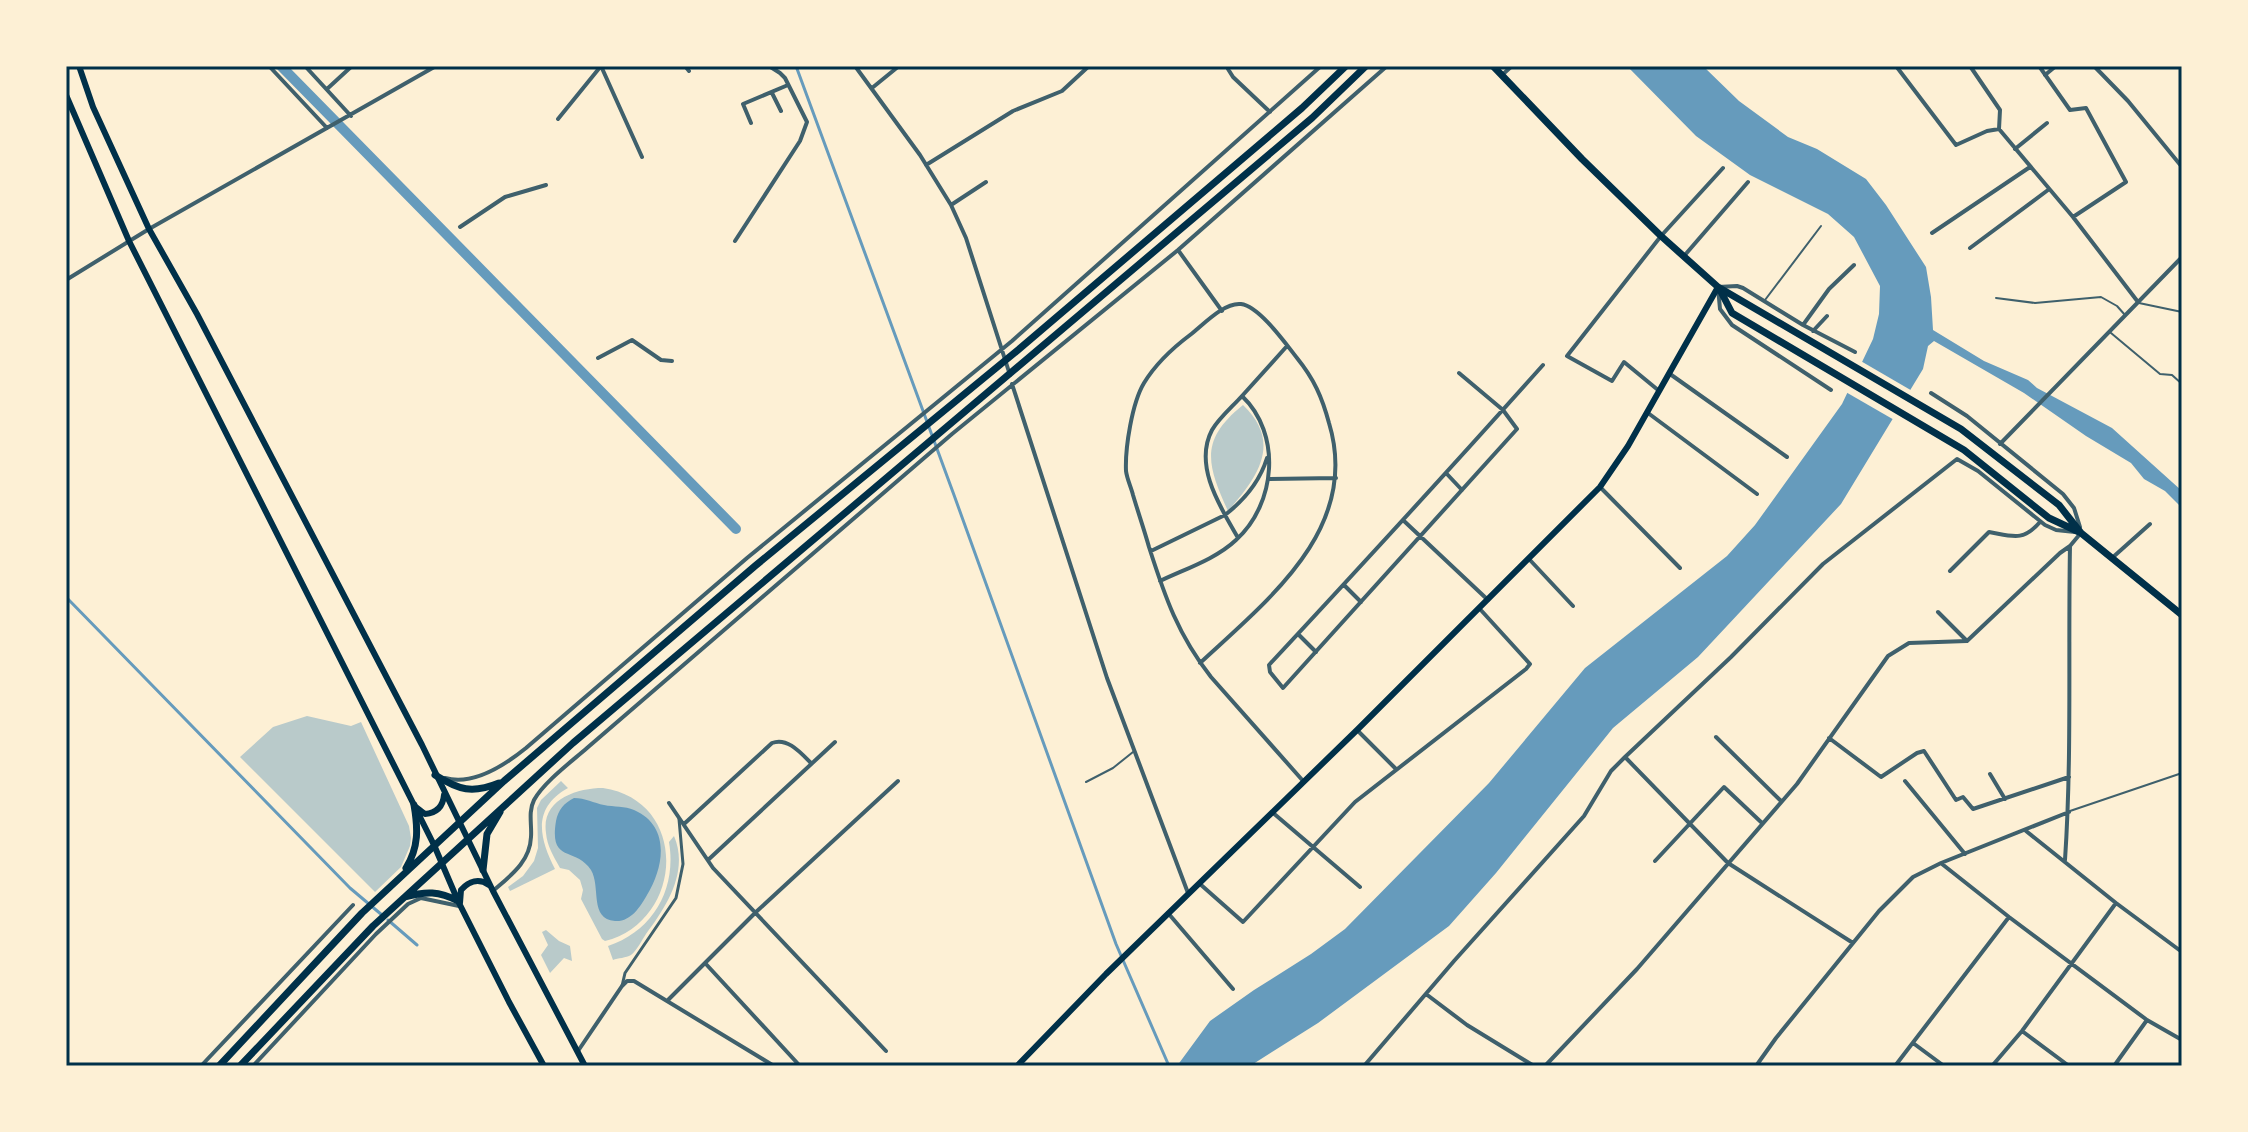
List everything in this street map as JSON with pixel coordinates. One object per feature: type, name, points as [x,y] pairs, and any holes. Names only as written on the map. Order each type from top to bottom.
[{"type":"main road","points":[[79,66],[93,107],[149,229],[422,745],[493,891],[585,1066]]},
{"type":"main road","points":[[219,1066],[387,888],[504,781],[755,566],[1005,361],[1302,108],[1346,66]]},
{"type":"main road","points":[[240,1066],[402,899],[505,803],[917,451],[959,416],[1011,380],[1312,118],[1366,66]]},
{"type":"main road","points":[[1493,66],[1576,154],[1718,287],[1961,429],[2059,505],[2081,533],[2182,615]]},
{"type":"main road","points":[[66,95],[129,241],[434,845],[509,1002],[544,1066]]},
{"type":"main road","points":[[1718,287],[1732,313],[1964,450],[2049,518],[2081,533]]},
{"type":"main road","points":[[1017,1066],[1106,974],[1357,730],[1600,487],[1648,413],[1718,287]]},
{"type":"main road","points":[[435,775],[451,785],[469,790],[485,789],[504,781]]},
{"type":"main road","points":[[413,803],[425,814],[436,811],[444,798],[441,788]]},
{"type":"main road","points":[[396,880],[413,856],[418,829],[413,803]]},
{"type":"main road","points":[[483,870],[487,834],[505,803]]},
{"type":"main road","points":[[460,904],[460,896],[469,883],[480,881],[493,891]]},
{"type":"main road","points":[[402,899],[430,892],[439,893],[460,904]]},
{"type":"street","points":[[269,66],[327,128]]},
{"type":"street","points":[[305,66],[351,116]]},
{"type":"street","points":[[327,89],[352,66]]},
{"type":"street","points":[[66,280],[149,229],[436,66]]},
{"type":"street","points":[[558,119],[601,66],[642,157]]},
{"type":"street","points":[[685,66],[689,71]]},
{"type":"street","points":[[735,241],[800,141],[807,122],[780,73],[769,66]]},
{"type":"street","points":[[855,66],[926,165],[951,205],[966,238],[1107,678],[1188,893]]},
{"type":"street","points":[[872,88],[899,66]]},
{"type":"street","points":[[926,165],[1013,111],[1062,91],[1089,66]]},
{"type":"street","points":[[1230,66],[1228,69],[1233,77],[1270,112]]},
{"type":"street","points":[[435,775],[454,780],[467,778],[508,762],[747,558],[1001,350],[1321,66]]},
{"type":"street","points":[[493,891],[525,859],[531,839],[534,800],[587,748],[816,553],[1011,380],[1178,250],[1387,66]]},
{"type":"street","points":[[1502,75],[1512,66]]},
{"type":"street","points":[[1896,66],[1956,145],[1999,129]]},
{"type":"street","points":[[1970,66],[2000,110],[1999,129],[2073,217],[2138,302]]},
{"type":"street","points":[[2039,66],[2070,110],[2086,108],[2126,182],[2073,217]]},
{"type":"street","points":[[2045,75],[2056,66]]},
{"type":"street","points":[[2094,66],[2128,101],[2182,167]]},
{"type":"street","points":[[751,123],[743,104],[788,85]]},
{"type":"street","points":[[772,93],[781,111]]},
{"type":"street","points":[[2015,149],[2047,123]]},
{"type":"street","points":[[1932,233],[2030,167]]},
{"type":"street","points":[[1660,391],[1624,362],[1612,381],[1567,356],[1661,236],[1723,168]]},
{"type":"street","points":[[951,205],[986,182]]},
{"type":"street","points":[[1684,256],[1748,182]]},
{"type":"street","points":[[460,227],[498,200],[546,185]]},
{"type":"street","points":[[1970,248],[2048,190]]},
{"type":"street","points":[[1178,250],[1222,311]]},
{"type":"street","points":[[2000,444],[2182,257]]},
{"type":"street","points":[[1803,325],[1829,289],[1854,265]]},
{"type":"street","points":[[1831,390],[1732,325],[1720,309],[1718,287],[1737,286],[1855,352]]},
{"type":"street","points":[[1200,663],[1301,561],[1322,528],[1336,478],[1335,442],[1320,392],[1287,346],[1253,309],[1243,304],[1222,311],[1170,352],[1144,383],[1137,399],[1129,438],[1126,473],[1167,602],[1181,633],[1200,663],[1304,782]]},
{"type":"street","points":[[1813,331],[1827,316]]},
{"type":"street","points":[[598,358],[632,340],[661,360],[672,361]]},
{"type":"street","points":[[1238,538],[1210,485],[1206,457],[1208,443],[1213,430],[1287,346]]},
{"type":"street","points":[[1459,373],[1503,410],[1517,429],[1283,688],[1270,672],[1269,665],[1404,521],[1446,473],[1503,410],[1543,365]]},
{"type":"street","points":[[1670,374],[1787,457]]},
{"type":"street","points":[[1931,393],[1967,416],[2067,498],[2074,508],[2081,533]]},
{"type":"street","points":[[1160,581],[1226,548],[1256,514],[1268,479],[1269,452],[1261,421],[1242,396]]},
{"type":"street","points":[[1648,413],[1757,494]]},
{"type":"street","points":[[1151,551],[1225,515],[1249,491],[1263,471],[1269,452]]},
{"type":"street","points":[[1364,1066],[1584,816],[1611,771],[1823,564],[1957,459],[1978,471],[2040,522],[2056,530],[2081,533]]},
{"type":"street","points":[[1446,473],[1462,490]]},
{"type":"street","points":[[1268,479],[1336,478]]},
{"type":"street","points":[[1600,487],[1680,568]]},
{"type":"street","points":[[1404,521],[1488,600]]},
{"type":"street","points":[[1950,571],[1989,532],[2019,537],[2032,531],[2040,522]]},
{"type":"street","points":[[2112,558],[2150,524]]},
{"type":"street","points":[[1545,1066],[1637,969],[1797,784],[1888,656],[1909,643],[1967,641],[2081,533]]},
{"type":"street","points":[[2065,860],[2069,812],[2070,546]]},
{"type":"street","points":[[1529,559],[1573,606]]},
{"type":"street","points":[[1344,585],[1361,602]]},
{"type":"street","points":[[1198,883],[1243,922],[1355,802],[1530,664],[1479,608]]},
{"type":"street","points":[[1938,612],[1967,641]]},
{"type":"street","points":[[1298,634],[1316,652]]},
{"type":"street","points":[[1357,730],[1395,769]]},
{"type":"street","points":[[1716,737],[1781,801]]},
{"type":"street","points":[[1829,738],[1881,777],[1924,751],[1956,800],[1963,797],[1973,809],[2069,777]]},
{"type":"street","points":[[684,824],[777,740],[788,743],[811,763]]},
{"type":"street","points":[[708,860],[835,742]]},
{"type":"street","points":[[573,743],[587,748]]},
{"type":"street","points":[[1625,757],[1728,863],[1853,943]]},
{"type":"street","points":[[1990,774],[2005,799]]},
{"type":"street","points":[[668,1000],[756,912],[898,781]]},
{"type":"street","points":[[1905,781],[1965,854]]},
{"type":"street","points":[[1655,861],[1724,787],[1762,823]]},
{"type":"street","points":[[669,803],[708,860],[886,1051]]},
{"type":"street","points":[[1272,812],[1360,887]]},
{"type":"street","points":[[1756,1066],[1879,911],[1913,877],[2069,812]]},
{"type":"street","points":[[622,986],[625,973],[676,898],[683,864],[679,817]]},
{"type":"street","points":[[2025,830],[2182,952]]},
{"type":"street","points":[[1941,863],[2147,1020],[2182,1040]]},
{"type":"street","points":[[253,1066],[373,930],[385,926],[408,904],[421,898],[460,904]]},
{"type":"street","points":[[1992,1066],[2022,1031],[2116,903]]},
{"type":"street","points":[[201,1066],[353,905]]},
{"type":"street","points":[[1168,913],[1233,989]]},
{"type":"street","points":[[1895,1066],[2009,917]]},
{"type":"street","points":[[705,963],[800,1066]]},
{"type":"street","points":[[578,1051],[622,986],[627,981],[634,981],[774,1066]]},
{"type":"street","points":[[1426,994],[1478,1033],[1534,1066]]},
{"type":"street","points":[[2114,1066],[2147,1020]]},
{"type":"street","points":[[2022,1031],[2069,1066]]},
{"type":"street","points":[[230,1035],[239,1044]]},
{"type":"street","points":[[1913,1043],[1944,1066]]},
{"type":"lane","points":[[1765,301],[1821,226]]},
{"type":"lane","points":[[1996,298],[2035,303],[2101,297],[2117,306],[2126,316]]},
{"type":"lane","points":[[2138,302],[2182,312]]},
{"type":"lane","points":[[2110,332],[2160,374],[2172,375],[2182,384]]},
{"type":"lane","points":[[1086,782],[1113,768],[1134,751]]},
{"type":"lane","points":[[2069,812],[2182,773]]},
{"type":"shaded area","points":[[1243,405],[1262,433],[1263,447],[1256,473],[1228,511],[1215,480],[1211,454],[1219,430]]},
{"type":"shaded area","points":[[307,716],[351,726],[361,722],[409,826],[410,846],[401,867],[375,892],[240,757],[273,727]]},
{"type":"shaded area","points":[[561,781],[568,788],[549,805],[542,824],[545,846],[555,869],[510,891],[508,887],[523,876],[534,861],[538,848],[537,808]]},
{"type":"shaded area","points":[[603,788],[631,797],[651,815],[663,837],[666,862],[662,887],[650,910],[631,929],[605,941],[581,899],[583,890],[580,880],[569,870],[560,868],[549,847],[546,833],[549,812],[562,798],[582,790]]},
{"type":"shaded area","points":[[674,836],[679,862],[674,888],[633,953],[613,960],[608,946],[638,930],[649,919],[665,892],[671,859],[669,842]]},
{"type":"shaded area","points":[[546,930],[570,946],[572,961],[564,958],[550,973],[541,955],[548,945],[542,932]]},
{"type":"water","points":[[1627,66],[1703,66],[1739,101],[1788,137],[1817,149],[1866,179],[1926,267],[1933,330],[1984,361],[2028,380],[2037,388],[2112,428],[2182,491],[2182,508],[2165,491],[2144,479],[2131,463],[2024,393],[1934,341],[1928,346],[1923,369],[1841,504],[1698,657],[1613,728],[1449,926],[1318,1023],[1250,1066],[1177,1066],[1210,1021],[1345,929],[1489,783],[1585,668],[1727,556],[1755,525],[1842,404],[1873,339],[1879,314],[1880,286],[1854,237],[1828,214],[1750,175],[1696,136]]},
{"type":"water","points":[[574,798],[634,810],[646,817],[659,837],[660,860],[653,884],[638,909],[626,919],[615,921],[602,915],[591,870],[578,858],[565,853],[556,843],[558,813]]},
{"type":"pier","points":[[1859,360],[1914,392],[1896,421],[1844,391]]},
{"type":"waterway","points":[[281,66],[736,529]]},
{"type":"waterway","points":[[796,66],[1116,944],[1169,1066]]},
{"type":"waterway","points":[[66,597],[350,888],[382,915]]},
{"type":"waterway","points":[[388,920],[417,945]]}]
